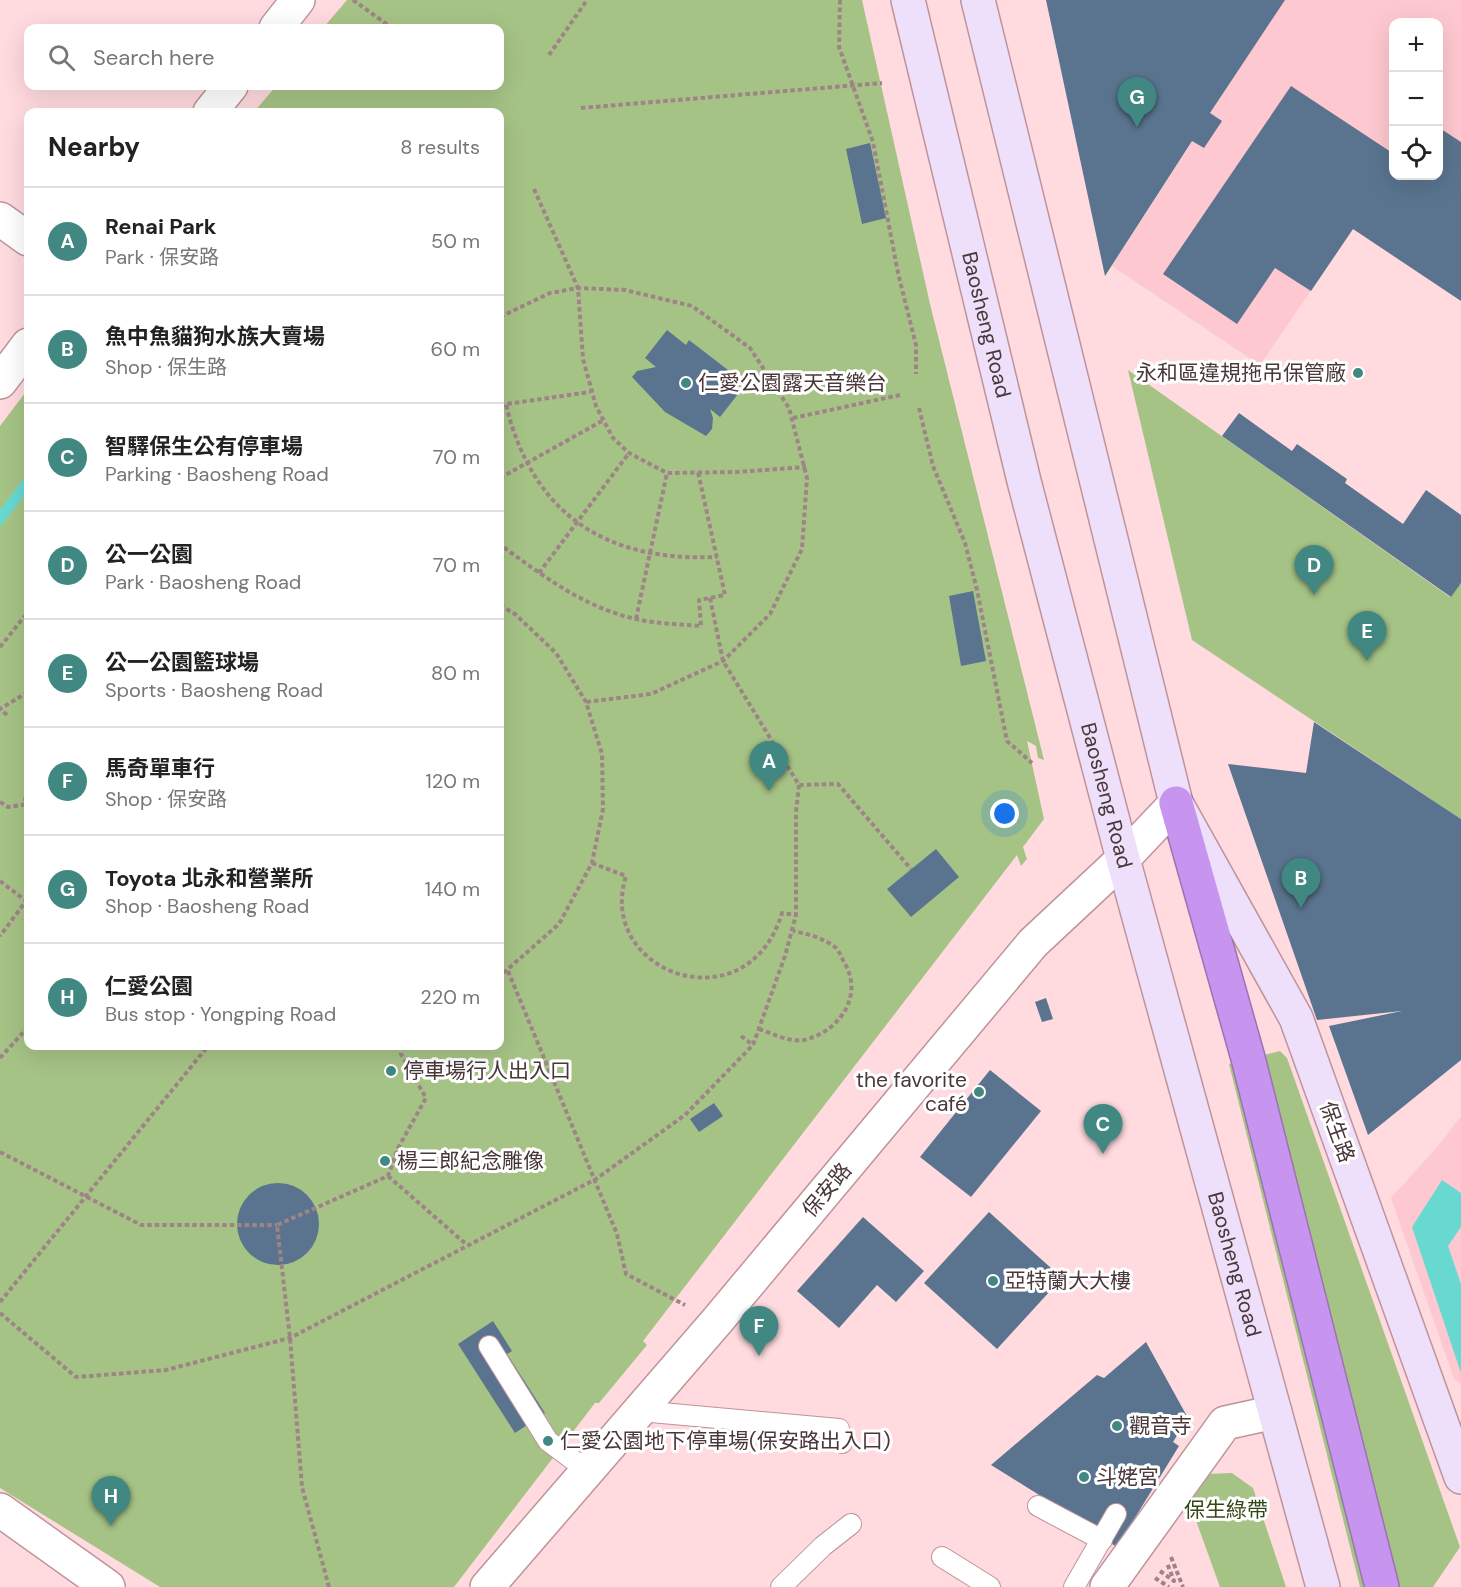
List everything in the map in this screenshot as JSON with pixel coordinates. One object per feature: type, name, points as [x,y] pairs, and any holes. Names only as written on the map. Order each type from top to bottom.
[{"type":"highway","points":[[1176,803],[1248,1058],[1382,1587]]},
{"type":"street","points":[[279,24],[297,0]]},
{"type":"street","name":"Baosheng Road","points":[[908,0],[1024,481],[1123,859],[1323,1587]]},
{"type":"street","points":[[978,0],[1176,803]]},
{"type":"street","points":[[0,219],[24,236]]},
{"type":"street","points":[[0,382],[24,350]]},
{"type":"street","name":"保安路","points":[[488,1587],[717,1322],[1033,943],[1123,859],[1176,803]]},
{"type":"street","name":"保生路","points":[[1176,803],[1296,1018],[1450,1421],[1461,1478]]},
{"type":"street","points":[[1107,1587],[1225,1422],[1275,1412]]},
{"type":"street","points":[[2,1516],[108,1587]]},
{"type":"lane","points":[[489,1346],[548,1441],[588,1471]]},
{"type":"lane","points":[[640,1411],[839,1429],[842,1443]]},
{"type":"lane","points":[[1038,1506],[1102,1540]]},
{"type":"lane","points":[[1074,1587],[1116,1514]]},
{"type":"lane","points":[[769,1587],[781,1587],[823,1546],[851,1524]]},
{"type":"lane","points":[[942,1557],[990,1587]]},
{"type":"path","points":[[353,0],[386,24]]},
{"type":"path","points":[[549,55],[587,0]]},
{"type":"path","points":[[840,0],[839,46],[873,142],[898,273],[916,345],[916,374]]},
{"type":"path","points":[[581,108],[882,83]]},
{"type":"path","points":[[534,189],[578,288],[583,359],[590,392],[602,421],[613,438],[629,453],[667,473],[737,472],[806,467]]},
{"type":"path","points":[[504,315],[550,293],[578,288],[625,290],[692,306],[750,348],[793,418],[806,467],[802,549],[770,614],[723,661],[651,693],[586,702]]},
{"type":"path","points":[[590,392],[506,405],[513,432],[534,478],[563,512],[595,534],[637,552],[679,559],[717,557]]},
{"type":"path","points":[[793,418],[900,395]]},
{"type":"path","points":[[919,408],[933,466],[965,543],[977,590],[1007,741],[1032,763]]},
{"type":"path","points":[[504,476],[602,421]]},
{"type":"path","points":[[539,573],[629,453]]},
{"type":"path","points":[[504,546],[571,594],[636,619],[701,626],[699,600],[725,595],[698,472]]},
{"type":"path","points":[[636,619],[667,473]]},
{"type":"path","points":[[0,1312],[76,1377],[166,1370],[290,1338],[596,1179],[685,1115],[753,1045],[793,931],[796,915],[796,812],[799,785],[723,661],[710,598]]},
{"type":"path","points":[[504,607],[515,614],[556,653],[586,702],[602,754],[603,809],[592,863],[559,924],[504,974]]},
{"type":"path","points":[[0,647],[24,617]]},
{"type":"path","points":[[7,715],[0,709],[24,694]]},
{"type":"path","points":[[799,785],[837,784],[911,869]]},
{"type":"path","points":[[0,802],[8,807],[24,804]]},
{"type":"path","points":[[592,863],[626,876],[623,909],[630,935],[646,956],[668,971],[693,979],[720,978],[744,967],[764,950],[777,928],[782,913],[796,915]]},
{"type":"path","points":[[0,881],[24,899]]},
{"type":"path","points":[[0,936],[24,904]]},
{"type":"path","points":[[759,1029],[788,1039],[808,1039],[834,1025],[850,1005],[852,975],[837,949],[818,937],[793,931]]},
{"type":"path","points":[[508,971],[596,1179],[617,1233],[626,1274],[717,1322]]},
{"type":"path","points":[[0,1058],[24,1031]]},
{"type":"path","points":[[741,1036],[753,1045]]},
{"type":"path","points":[[0,1302],[205,1050]]},
{"type":"path","points":[[0,1152],[87,1195],[141,1225],[277,1225],[388,1176],[398,1148],[426,1098],[401,1054],[401,1050]]},
{"type":"path","points":[[388,1176],[467,1245]]},
{"type":"path","points":[[277,1225],[290,1338],[302,1487],[329,1587]]},
{"type":"path","points":[[1159,1580],[1169,1587]]},
{"type":"shaded area","points":[[1283,0],[1461,0],[1461,301],[1353,229],[1260,365],[1112,266]]},
{"type":"shaded area","points":[[1461,1116],[1461,1384],[1454,1379],[1391,1198],[1439,1145]]},
{"type":"green space","points":[[347,0],[862,0],[930,304],[1044,760],[1038,758],[1036,746],[1027,741],[1044,819],[1023,847],[1027,859],[1021,866],[1017,855],[643,1341],[647,1345],[599,1403],[595,1403],[454,1587],[160,1587],[0,1488],[0,426],[24,394],[24,1050],[504,1050],[504,108],[257,108],[273,90],[504,90],[504,24],[326,24]]},
{"type":"green space","points":[[1128,370],[1450,597],[1461,583],[1461,819],[1192,640]]},
{"type":"green space","points":[[1280,1051],[1287,1058],[1460,1547],[1433,1587],[1360,1587],[1229,1064]]},
{"type":"green space","name":"保生綠帶","points":[[1232,1473],[1253,1488],[1286,1587],[1220,1587],[1186,1493],[1207,1474]]},
{"type":"water","points":[[24,478],[24,496],[0,527],[0,510]]},
{"type":"water","points":[[1442,1180],[1461,1193],[1461,1227],[1448,1246],[1461,1284],[1461,1373],[1412,1227]]},
{"type":"building","points":[[1046,0],[1285,0],[1210,113],[1222,121],[1204,148],[1192,141],[1105,276]]},
{"type":"building","points":[[1291,86],[1389,151],[1389,180],[1443,180],[1443,130],[1461,142],[1461,301],[1353,229],[1311,291],[1275,268],[1237,324],[1163,274]]},
{"type":"building","points":[[870,143],[886,218],[862,224],[846,149]]},
{"type":"building","name":"仁愛公園露天音樂台","points":[[667,330],[686,345],[689,340],[728,370],[724,375],[742,389],[720,417],[710,409],[713,418],[712,429],[706,436],[665,412],[632,377],[637,371],[656,367],[645,358]]},
{"type":"building","points":[[1239,413],[1292,451],[1297,444],[1347,479],[1345,483],[1403,524],[1426,490],[1461,515],[1461,583],[1451,597],[1222,436]]},
{"type":"building","points":[[973,591],[986,661],[961,666],[949,596]]},
{"type":"building","points":[[1314,722],[1461,819],[1461,1060],[1368,1135],[1329,1026],[1402,1011],[1317,1020],[1228,764],[1306,773]]},
{"type":"building","points":[[936,849],[959,877],[911,917],[887,889]]},
{"type":"building","points":[[1046,998],[1053,1019],[1042,1022],[1035,1002]]},
{"type":"building","points":[[990,1070],[1041,1111],[971,1197],[920,1157]]},
{"type":"building","points":[[714,1103],[723,1116],[699,1132],[690,1119]]},
{"type":"building","points":[[278,1183],[294,1187],[307,1195],[315,1208],[319,1224],[315,1240],[307,1253],[294,1261],[278,1265],[262,1261],[249,1253],[241,1240],[237,1224],[241,1208],[249,1195],[262,1187]]},
{"type":"building","name":"亞特蘭大大樓","points":[[989,1212],[1062,1278],[997,1349],[924,1283]]},
{"type":"building","points":[[863,1217],[924,1271],[896,1302],[877,1285],[839,1328],[797,1291]]},
{"type":"building","points":[[493,1321],[512,1351],[507,1354],[545,1413],[515,1433],[458,1344]]},
{"type":"building","points":[[1146,1342],[1188,1418],[1173,1442],[1179,1446],[1117,1547],[1042,1502],[1044,1498],[991,1465],[1097,1375],[1104,1378]]},
{"type":"place","name":"Toyota 北永和營業所","points":[[1137,127]]},
{"type":"place","name":"永和區違規拖吊保管廠","points":[[1358,373]]},
{"type":"place","name":"仁愛公園露天音樂台","points":[[686,383]]},
{"type":"place","name":"公一公園","points":[[1314,595]]},
{"type":"place","name":"公一公園籃球場","points":[[1367,661]]},
{"type":"place","name":"Renai Park","points":[[769,791]]},
{"type":"place","name":"魚中魚貓狗水族大賣場","points":[[1301,908]]},
{"type":"place","name":"停車場行人出入口","points":[[391,1071]]},
{"type":"place","name":"the favorite café","points":[[979,1092]]},
{"type":"place","name":"智驛保生公有停車場","points":[[1103,1154]]},
{"type":"place","name":"楊三郎紀念雕像","points":[[385,1161]]},
{"type":"place","name":"亞特蘭大大樓","points":[[993,1281]]},
{"type":"place","name":"馬奇單車行","points":[[759,1356]]},
{"type":"place","name":"觀音寺","points":[[1117,1426]]},
{"type":"place","name":"仁愛公園地下停車場(保安路出入口)","points":[[548,1441]]},
{"type":"place","name":"斗姥宮","points":[[1084,1477]]},
{"type":"place","name":"仁愛公園","points":[[111,1526]]}]
